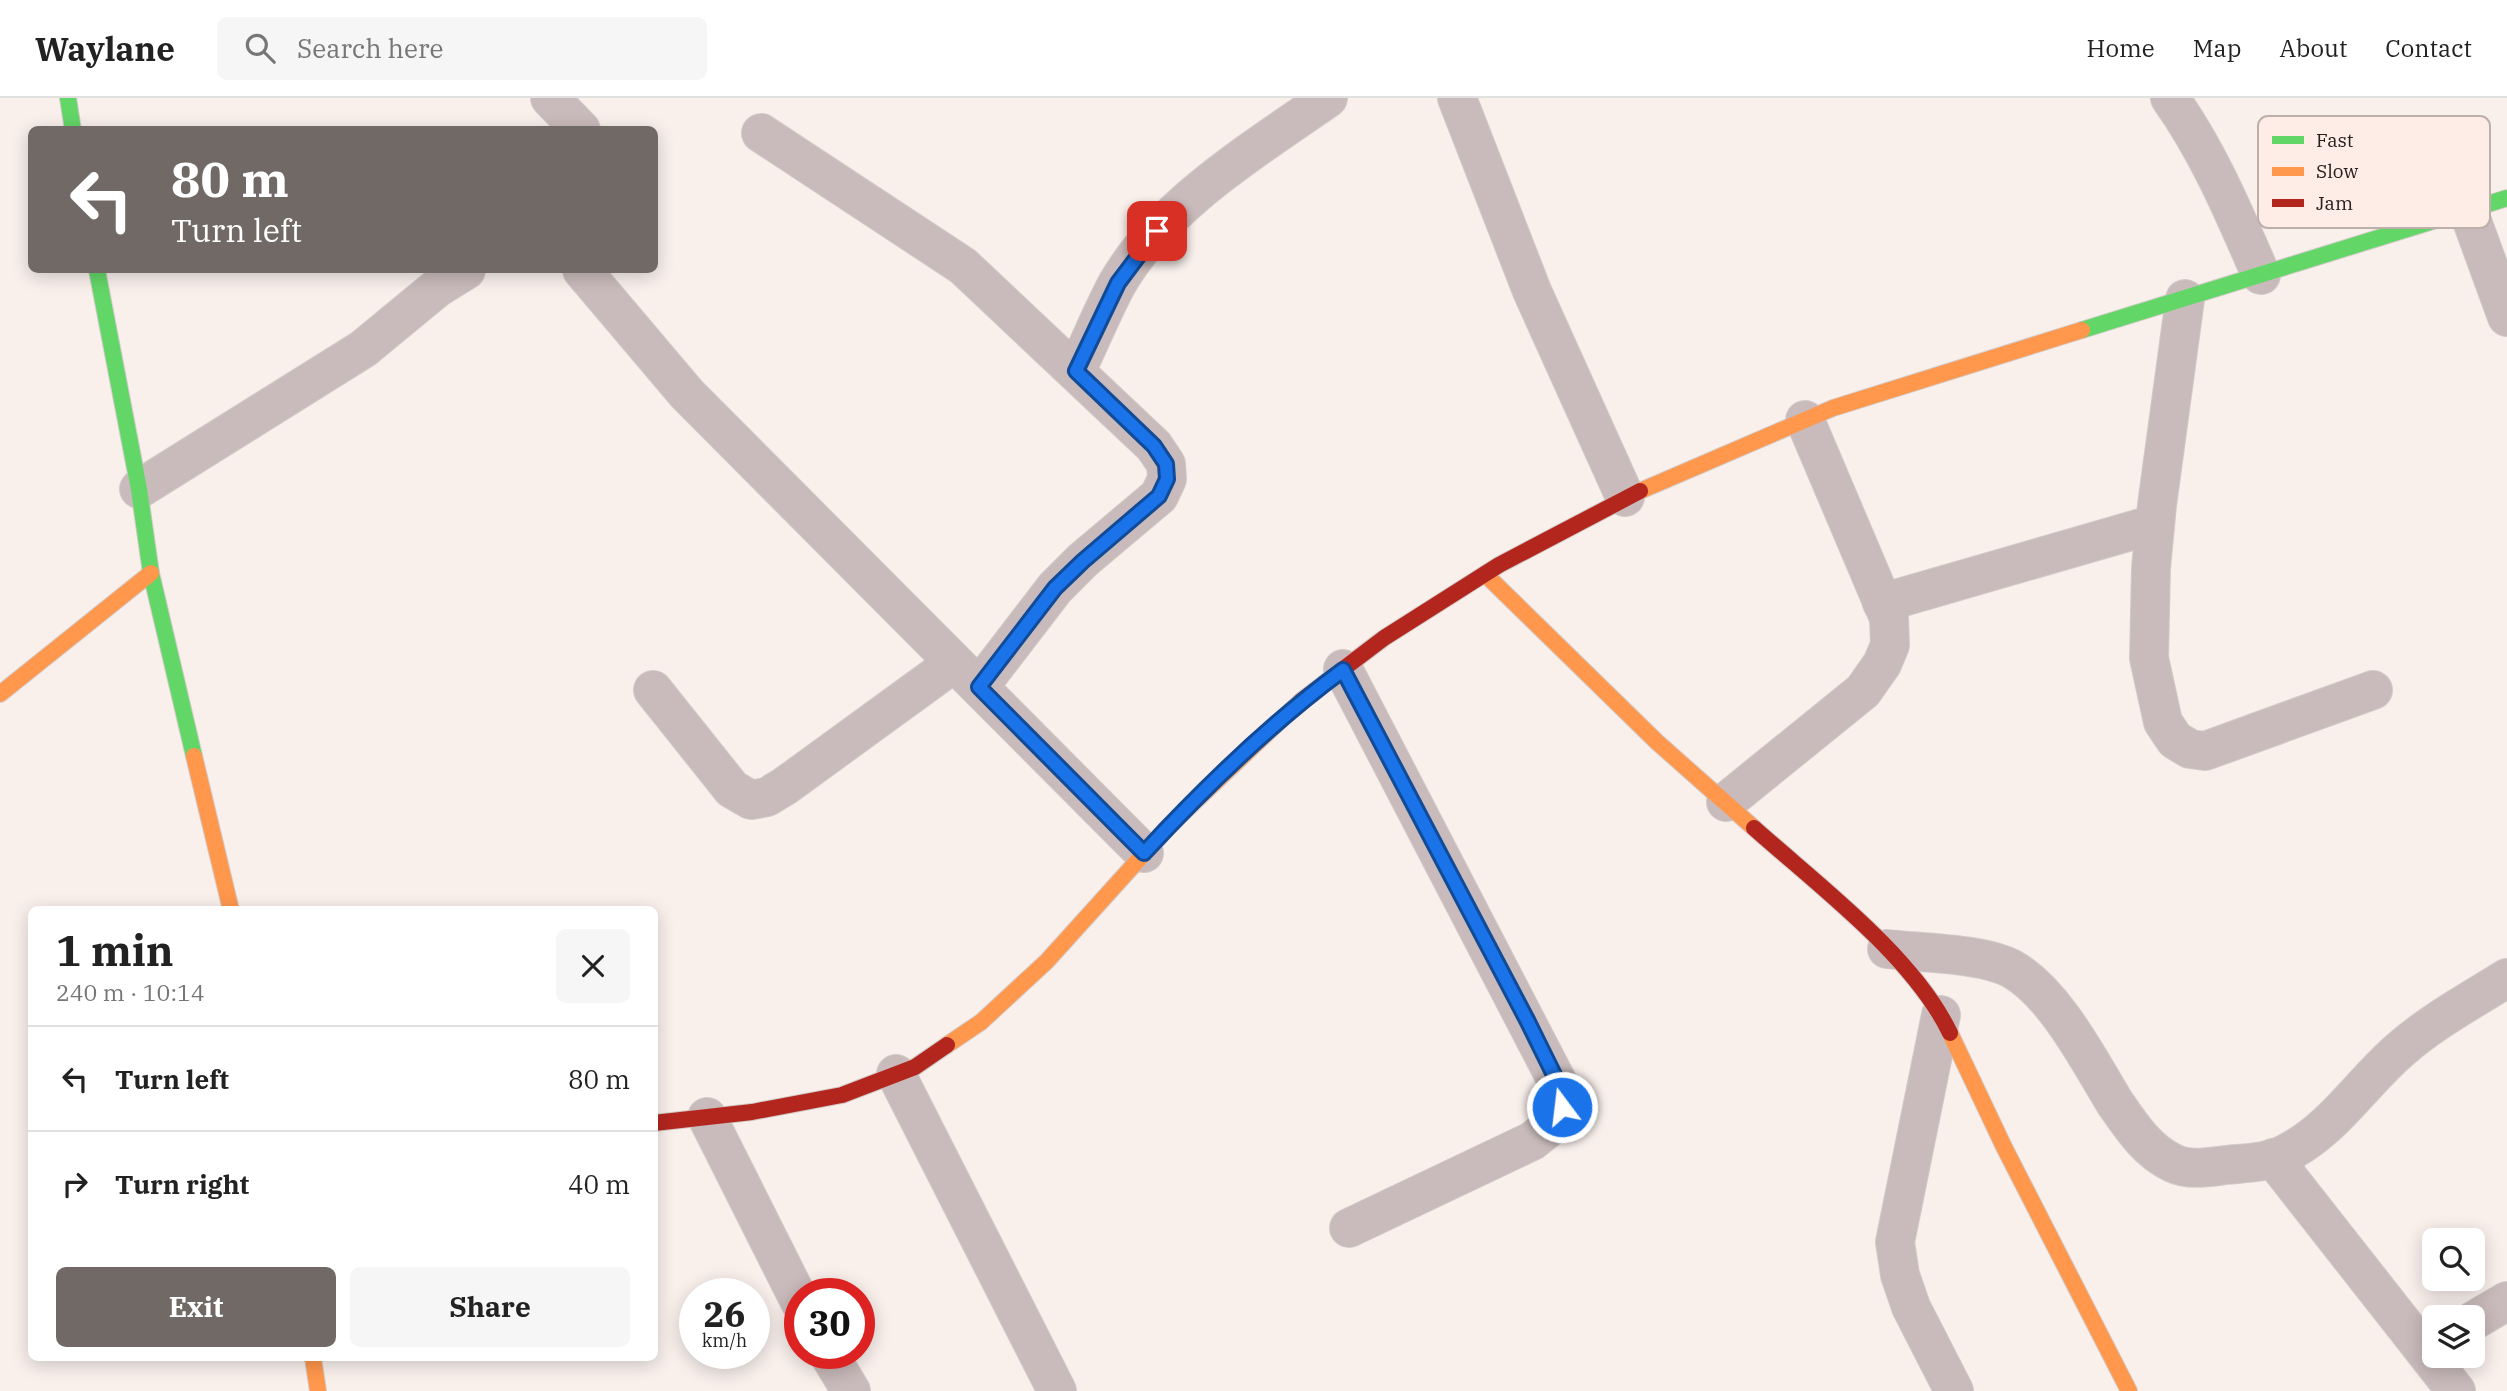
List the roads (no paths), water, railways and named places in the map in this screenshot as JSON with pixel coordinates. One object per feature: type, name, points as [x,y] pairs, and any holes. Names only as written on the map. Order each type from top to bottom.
[{"type":"street","points":[[68,98],[72,126]]},
{"type":"street","points":[[550,98],[576,126]]},
{"type":"street","points":[[1076,371],[1118,283],[1172,214],[1215,179],[1328,98]]},
{"type":"street","points":[[1457,98],[1532,291],[1625,497]]},
{"type":"street","points":[[2170,98],[2194,133],[2222,186],[2261,275]]},
{"type":"street","points":[[653,690],[732,789],[751,800],[767,797],[966,675],[1083,561],[1159,496],[1167,479],[1166,464],[1154,446],[963,266],[761,133]]},
{"type":"street","points":[[2490,203],[2507,198]]},
{"type":"street","points":[[658,1123],[752,1112],[842,1095],[915,1067],[981,1022],[1047,961],[1169,826],[1289,710],[1384,638],[1485,575],[1625,497],[1833,408],[2411,228]]},
{"type":"street","points":[[2475,228],[2507,317]]},
{"type":"street","points":[[98,273],[139,489],[151,573],[230,906]]},
{"type":"street","points":[[139,489],[363,349],[438,288],[461,273]]},
{"type":"street","points":[[585,273],[687,394],[1144,853]]},
{"type":"street","points":[[2185,299],[2155,524],[2149,611],[2149,658],[2163,722],[2175,740],[2190,750],[2205,751],[2373,690]]},
{"type":"street","points":[[1726,802],[1863,691],[1882,664],[1890,645],[1889,618],[1805,421]]},
{"type":"street","points":[[1882,603],[2155,524]]},
{"type":"street","points":[[0,694],[151,573]]},
{"type":"street","points":[[1485,575],[1657,742],[1853,916],[1912,974],[1941,1015],[2004,1147],[2129,1391]]},
{"type":"street","points":[[1343,670],[1527,1020],[1559,1085],[1562,1107],[1551,1126],[1532,1141],[1349,1228]]},
{"type":"street","points":[[1887,950],[1984,959],[2011,968],[2028,981],[2058,1013],[2134,1133],[2174,1164],[2195,1168],[2260,1162],[2283,1154],[2340,1114],[2381,1068],[2418,1035],[2507,978]]},
{"type":"street","points":[[1941,1015],[1895,1242],[1900,1275],[1911,1307],[1954,1391]]},
{"type":"street","points":[[896,1074],[1056,1391]]},
{"type":"street","points":[[707,1117],[788,1278]]},
{"type":"street","points":[[2273,1158],[2422,1339]]},
{"type":"street","points":[[2485,1314],[2507,1301]]},
{"type":"street","points":[[313,1361],[318,1391]]},
{"type":"street","points":[[2442,1368],[2456,1391]]},
{"type":"street","points":[[838,1369],[851,1391]]}]
